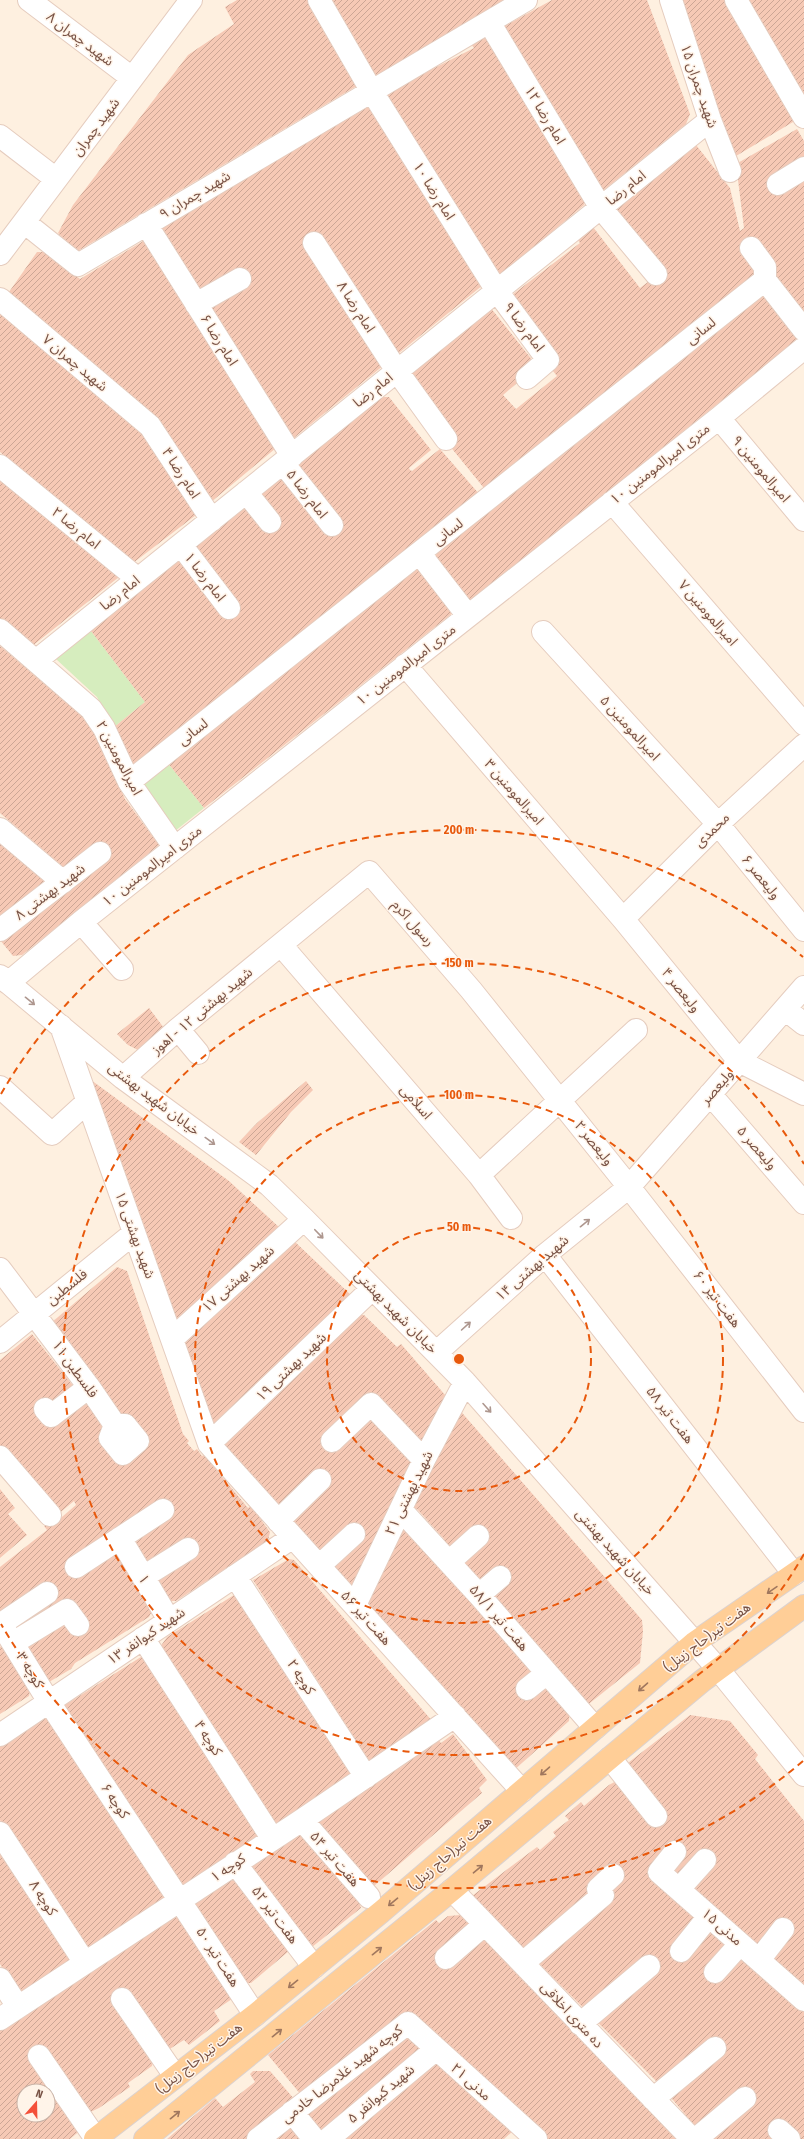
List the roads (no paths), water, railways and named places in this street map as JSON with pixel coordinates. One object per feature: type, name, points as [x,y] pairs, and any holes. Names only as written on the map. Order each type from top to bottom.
[{"type":"main road","name":"هفت تیر(حاج زینل)","points":[[95,2139],[255,2015],[432,1870],[694,1643],[799,1570]]},
{"type":"main road","name":"هفت تیر(حاج زینل)","points":[[145,2139],[452,1890],[718,1669],[804,1606]]},
{"type":"street","name":"شهید چمران ۸","points":[[28,0],[132,78]]},
{"type":"street","name":"شهید چمران","points":[[0,254],[191,0]]},
{"type":"street","name":"امام رضا ۱۰","points":[[319,0],[371,90],[497,291]]},
{"type":"street","name":"شهید چمران ۹","points":[[24,222],[78,265],[371,90],[526,0]]},
{"type":"street","name":"شهید چمران ۱۵","points":[[670,0],[710,120],[730,171]]},
{"type":"street","points":[[736,0],[804,117]]},
{"type":"street","name":"امام رضا ۱۲","points":[[489,22],[601,208],[656,274]]},
{"type":"street","name":"امام رضا","points":[[36,660],[710,120]]},
{"type":"street","points":[[0,136],[56,179]]},
{"type":"street","points":[[778,184],[804,168]]},
{"type":"street","name":"امام رضا ۶","points":[[146,224],[196,304],[287,459]]},
{"type":"street","name":"امام رضا ۸","points":[[314,243],[397,372],[446,439]]},
{"type":"street","points":[[751,248],[765,267],[765,280],[804,330]]},
{"type":"street","points":[[196,304],[240,279]]},
{"type":"street","name":"لسانی","points":[[129,782],[420,554],[765,280]]},
{"type":"street","name":"امام رضا ۹","points":[[497,291],[548,360],[527,378]]},
{"type":"street","name":"شهید چمران ۷","points":[[0,299],[150,426]]},
{"type":"street","name":"۱۰ متری امیرالمومنین","points":[[4,979],[81,922],[175,848],[719,418],[804,348]]},
{"type":"street","name":"امیرالمومنین ۹","points":[[719,418],[804,520]]},
{"type":"street","name":"امام رضا ۴","points":[[150,426],[212,520]]},
{"type":"street","name":"امام رضا ۵","points":[[287,459],[332,525]]},
{"type":"street","name":"امام رضا ۲","points":[[7,472],[138,579]]},
{"type":"street","points":[[246,492],[270,522]]},
{"type":"street","name":"امیرالمومنین ۷","points":[[612,502],[804,724]]},
{"type":"street","name":"امام رضا ۱","points":[[181,545],[230,608]]},
{"type":"street","points":[[420,554],[468,616]]},
{"type":"street","name":"امیرالمومنین ۲","points":[[0,630],[92,709],[104,728],[129,782],[175,848]]},
{"type":"street","name":"امیرالمومنین ۵","points":[[543,632],[718,824]]},
{"type":"street","name":"امیرالمومنین ۳","points":[[406,665],[623,919]]},
{"type":"street","name":"محمدی","points":[[623,919],[718,824],[804,745]]},
{"type":"street","name":"ولیعصر ۶","points":[[718,824],[804,930]]},
{"type":"street","points":[[0,829],[63,882]]},
{"type":"street","name":"شهید بهشتی ۸","points":[[0,930],[100,853]]},
{"type":"street","name":"رسول اکرم","points":[[281,945],[369,872],[471,990],[559,1100]]},
{"type":"street","name":"ولیعصر ۴","points":[[623,919],[739,1061]]},
{"type":"street","points":[[81,922],[122,969]]},
{"type":"street","name":"شهید بهشتی ۱۲ - اهوز","points":[[123,1078],[178,1028],[281,945]]},
{"type":"street","name":"اسلامی","points":[[281,945],[479,1175],[511,1218]]},
{"type":"street","name":"خیابان شهید بهشتی","points":[[4,979],[123,1078],[269,1185],[304,1218],[372,1289],[437,1352],[465,1382],[718,1669],[801,1766]]},
{"type":"street","name":"ولیعصر","points":[[630,1187],[804,987]]},
{"type":"street","points":[[785,1009],[804,1024]]},
{"type":"street","name":"شهید بهشتی ۱۵","points":[[60,1025],[209,1444]]},
{"type":"street","points":[[178,1028],[198,1053]]},
{"type":"street","points":[[479,1175],[636,1030]]},
{"type":"street","points":[[739,1061],[804,1094]]},
{"type":"street","points":[[0,1087],[52,1134],[87,1102]]},
{"type":"street","name":"ولیعصر ۵","points":[[710,1094],[804,1202]]},
{"type":"street","name":"ولیعصر ۲","points":[[559,1100],[630,1187]]},
{"type":"street","name":"شهید بهشتی ۱۴","points":[[437,1352],[545,1255],[630,1187]]},
{"type":"street","name":"هفت تیر ۶۰","points":[[630,1187],[804,1412]]},
{"type":"street","name":"شهید بهشتی ۱۷","points":[[172,1339],[304,1218]]},
{"type":"street","name":"فلسطین","points":[[0,1342],[134,1233]]},
{"type":"street","name":"هفت تیر ۵۸","points":[[545,1255],[799,1570]]},
{"type":"street","name":"فلسطین ۱۱","points":[[0,1269],[89,1386],[115,1425]]},
{"type":"street","name":"شهید بهشتی ۱۹","points":[[209,1444],[372,1289]]},
{"type":"street","name":"شهید بهشتی ۲۱","points":[[355,1605],[424,1460],[465,1382]]},
{"type":"street","points":[[45,1409],[51,1416],[89,1386]]},
{"type":"street","points":[[332,1442],[371,1404],[424,1460]]},
{"type":"street","name":"هفت تیر ۵۶","points":[[209,1444],[522,1791]]},
{"type":"street","points":[[4,1469],[50,1515]]},
{"type":"street","points":[[278,1521],[320,1480]]},
{"type":"street","points":[[76,1567],[163,1510]]},
{"type":"street","name":"هفت تیر ۵۸/۱","points":[[401,1510],[479,1595],[595,1728]]},
{"type":"street","points":[[319,1566],[354,1534]]},
{"type":"street","points":[[449,1562],[478,1536]]},
{"type":"street","name":"شهید کیوانفر ۱۳","points":[[0,1735],[293,1537]]},
{"type":"street","name":"۱","points":[[120,1538],[169,1620]]},
{"type":"street","points":[[143,1577],[188,1549]]},
{"type":"street","name":"کوچه ۲","points":[[235,1576],[366,1777]]},
{"type":"street","points":[[479,1595],[500,1577]]},
{"type":"street","name":"کوچه ۳","points":[[46,1592],[1,1624],[7,1641],[49,1702]]},
{"type":"street","points":[[7,1641],[67,1610],[78,1625]]},
{"type":"street","name":"کوچه ۴","points":[[143,1638],[272,1838]]},
{"type":"street","points":[[527,1688],[547,1673]]},
{"type":"street","name":"کوچه ۶","points":[[49,1702],[181,1900]]},
{"type":"street","name":"کوچه ۱","points":[[0,2019],[181,1900],[272,1838],[302,1820],[454,1716]]},
{"type":"street","points":[[610,1758],[656,1816]]},
{"type":"street","name":"هفت تیر ۵۴","points":[[302,1820],[369,1897]]},
{"type":"street","name":"کوچه ۸","points":[[0,1833],[85,1963]]},
{"type":"street","name":"مدنی ۱۵","points":[[675,1852],[659,1872],[804,2000]]},
{"type":"street","points":[[679,1889],[705,1860]]},
{"type":"street","name":"هفت تیر ۵۲","points":[[235,1863],[314,1967]]},
{"type":"street","points":[[523,1963],[604,1895],[598,1889],[613,1875]]},
{"type":"street","name":"ده متری اخلاقی","points":[[452,1890],[692,2139]]},
{"type":"street","name":"هفت تیر ۵۰","points":[[181,1900],[255,2015]]},
{"type":"street","points":[[681,1951],[709,1916]]},
{"type":"street","points":[[446,1958],[485,1924]]},
{"type":"street","points":[[758,1960],[783,1929]]},
{"type":"street","points":[[715,1972],[740,1944]]},
{"type":"street","points":[[580,2024],[649,1966]]},
{"type":"street","points":[[0,1979],[18,2007]]},
{"type":"street","points":[[122,1999],[175,2076]]},
{"type":"street","name":"مدنی ۲۱","points":[[408,2023],[523,2135]]},
{"type":"street","name":"کوچه شهید غلامرضا خادمی","points":[[258,2139],[408,2023]]},
{"type":"street","points":[[653,2099],[715,2048]]},
{"type":"street","name":"شهید کیوانفر ۵","points":[[328,2139],[435,2050]]},
{"type":"street","points":[[39,2056],[95,2139]]},
{"type":"street","points":[[696,2139],[745,2098]]},
{"type":"street","points":[[292,2112],[314,2139]]}]
